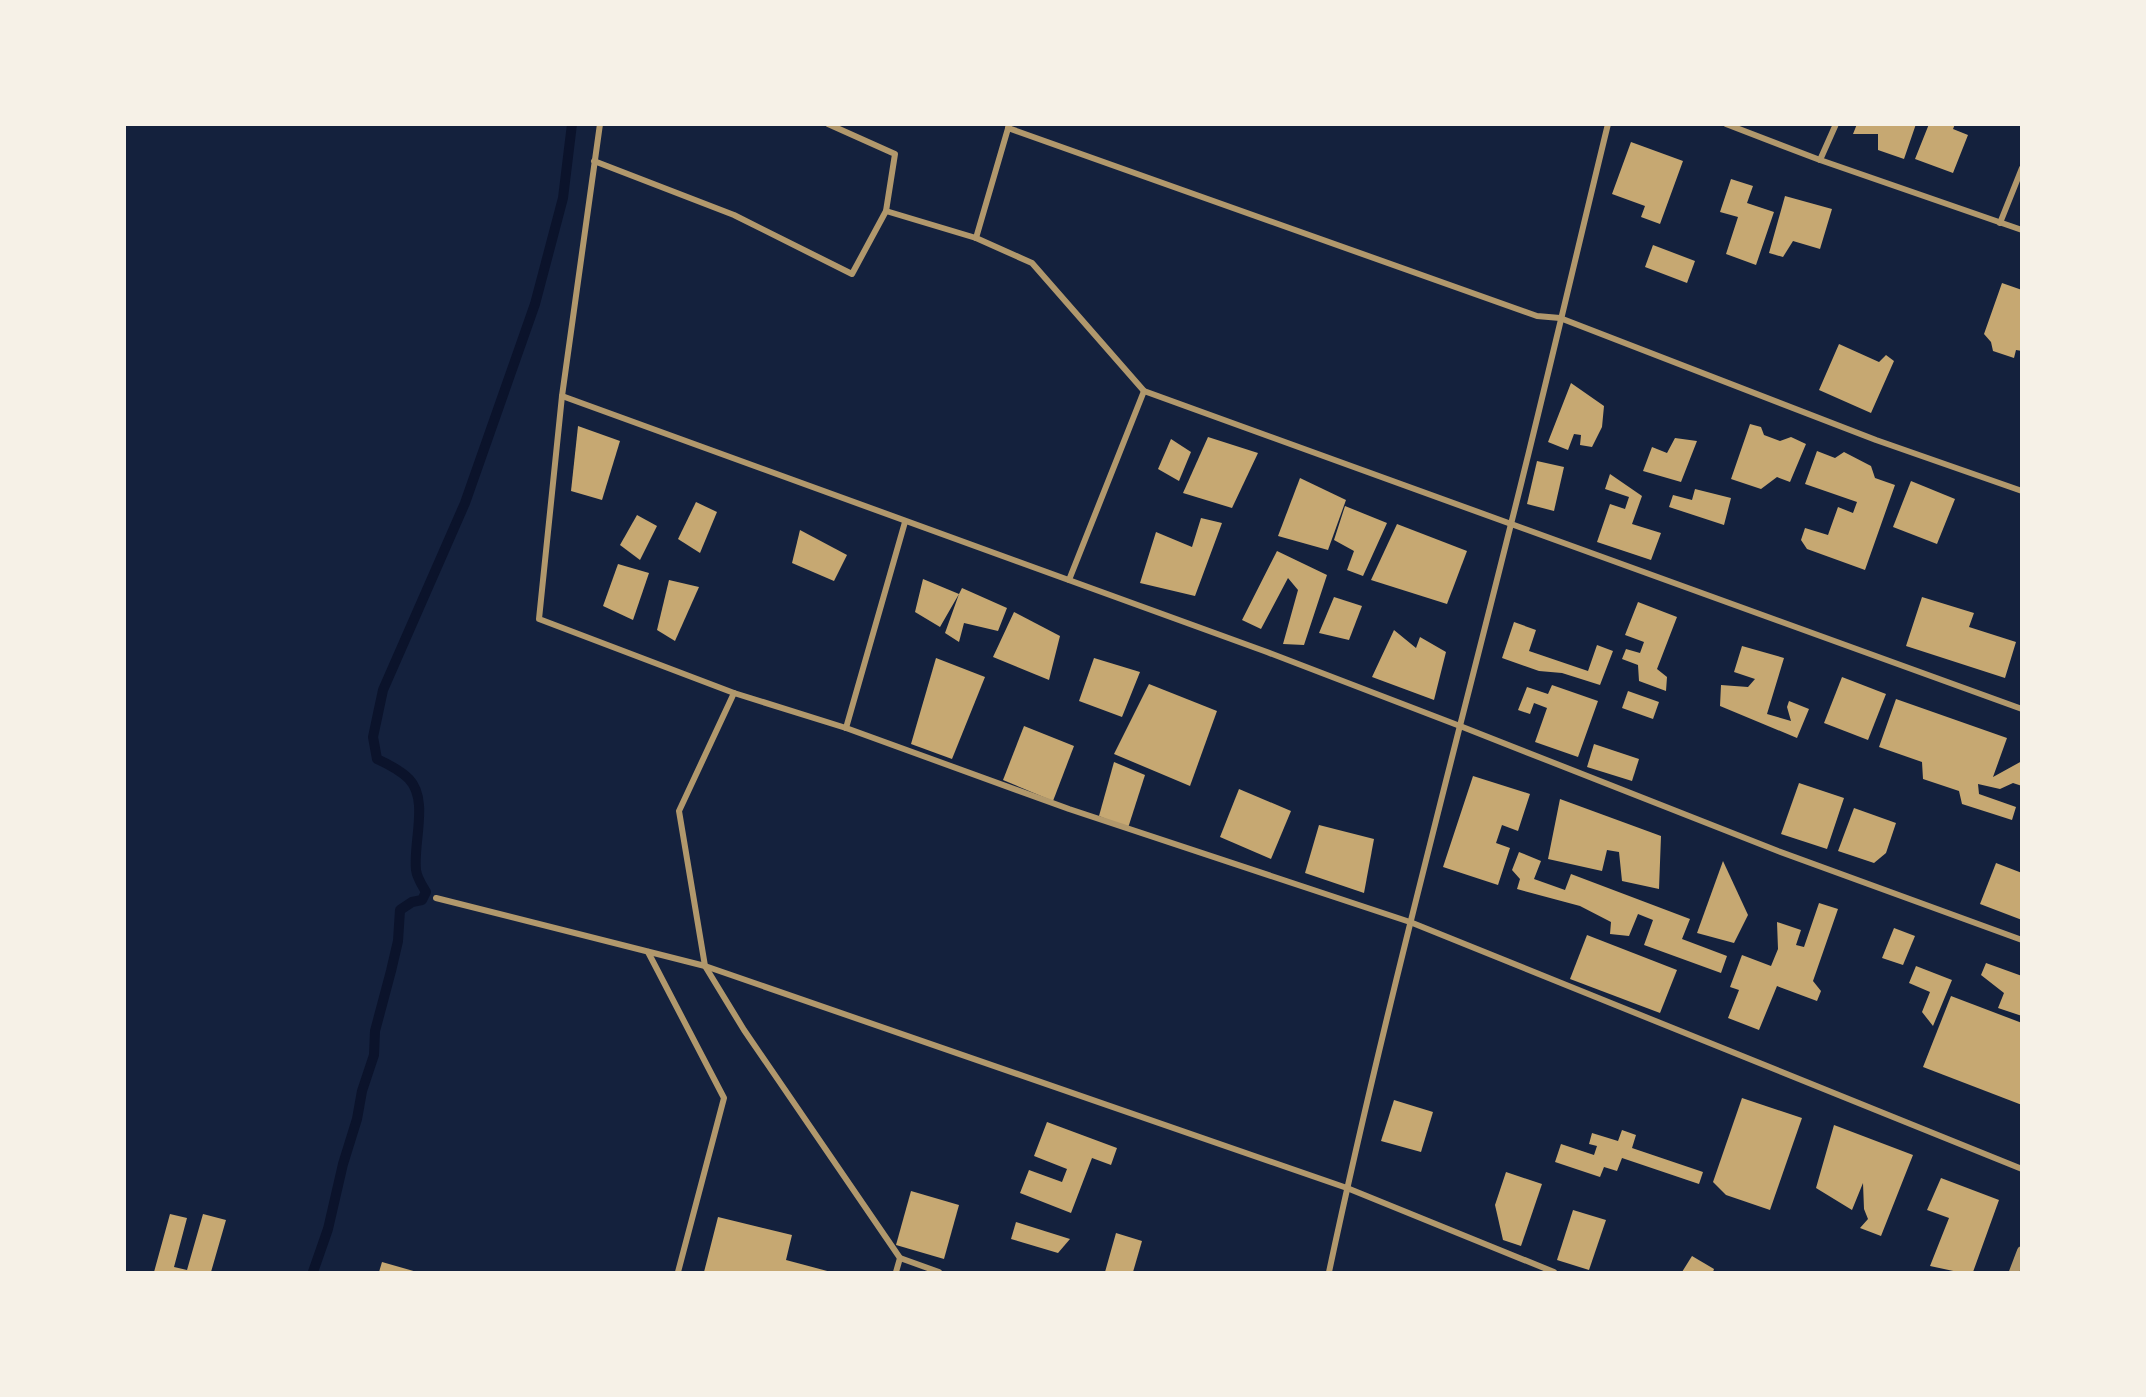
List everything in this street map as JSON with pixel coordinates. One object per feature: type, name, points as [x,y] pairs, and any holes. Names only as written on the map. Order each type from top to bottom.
[{"type":"street","points":[[600,124],[562,396],[539,619],[734,693],[846,728],[1069,808],[1410,922],[2022,1169]]},
{"type":"street","points":[[594,161],[734,215],[852,274],[886,211],[895,154],[828,124]]},
{"type":"street","points":[[1329,1272],[1410,922],[1511,524],[1608,124]]},
{"type":"street","points":[[1726,124],[1820,160],[2022,231]]},
{"type":"street","points":[[1820,160],[1836,124]]},
{"type":"street","points":[[976,238],[1009,126],[1537,316],[1560,318],[1876,440],[2022,491]]},
{"type":"street","points":[[2000,223],[2022,168]]},
{"type":"street","points":[[886,211],[976,238],[1032,263],[1144,390],[2022,709]]},
{"type":"street","points":[[1070,580],[1144,390]]},
{"type":"street","points":[[562,396],[1070,580],[1460,726],[1778,851],[2022,940]]},
{"type":"street","points":[[846,728],[905,522]]},
{"type":"street","points":[[734,693],[679,811],[705,966],[744,1029],[900,1258],[939,1272]]},
{"type":"street","points":[[436,898],[705,966],[1347,1188],[1554,1272]]},
{"type":"street","points":[[648,952],[724,1098],[678,1272]]},
{"type":"street","points":[[2014,1272],[2022,1251]]},
{"type":"street","points":[[896,1272],[900,1258]]},
{"type":"building","points":[[1857,124],[1916,124],[1904,159],[1878,150],[1878,134],[1853,134]]},
{"type":"building","points":[[1929,124],[1955,124],[1953,129],[1968,135],[1953,173],[1915,159]]},
{"type":"building","points":[[1631,142],[1683,161],[1660,224],[1641,217],[1645,206],[1612,194]]},
{"type":"building","points":[[1731,179],[1753,186],[1747,203],[1774,212],[1756,265],[1726,254],[1738,217],[1720,212]]},
{"type":"building","points":[[1785,196],[1832,209],[1820,249],[1793,241],[1783,257],[1769,253]]},
{"type":"building","points":[[1653,245],[1695,261],[1687,283],[1645,267]]},
{"type":"building","points":[[2002,283],[2022,290],[2022,351],[2016,350],[2014,358],[1993,351],[1991,342],[1984,334]]},
{"type":"building","points":[[1839,344],[1879,362],[1886,355],[1894,361],[1871,413],[1819,390]]},
{"type":"building","points":[[1571,383],[1604,406],[1602,427],[1592,447],[1580,445],[1581,435],[1574,434],[1568,450],[1548,442]]},
{"type":"building","points":[[1750,424],[1761,427],[1764,435],[1780,441],[1791,437],[1806,444],[1790,482],[1777,477],[1761,489],[1731,479]]},
{"type":"building","points":[[578,426],[620,441],[602,500],[571,491]]},
{"type":"building","points":[[1208,437],[1258,453],[1232,508],[1183,493]]},
{"type":"building","points":[[1675,438],[1697,441],[1681,482],[1643,471],[1652,447],[1667,453]]},
{"type":"building","points":[[1171,439],[1191,452],[1179,481],[1158,469]]},
{"type":"building","points":[[1817,451],[1835,458],[1844,452],[1871,466],[1875,478],[1895,485],[1865,570],[1807,549],[1801,540],[1805,528],[1828,535],[1838,507],[1853,513],[1857,502],[1805,484]]},
{"type":"building","points":[[1537,461],[1564,467],[1554,511],[1527,504]]},
{"type":"building","points":[[1610,474],[1642,496],[1632,524],[1661,533],[1651,560],[1597,542],[1610,504],[1625,509],[1629,497],[1605,489]]},
{"type":"building","points":[[1300,478],[1346,500],[1328,550],[1278,536]]},
{"type":"building","points":[[1911,481],[1955,499],[1937,544],[1893,527]]},
{"type":"building","points":[[1695,489],[1731,498],[1724,525],[1669,507],[1673,495],[1692,500]]},
{"type":"building","points":[[696,502],[717,512],[700,553],[678,539]]},
{"type":"building","points":[[1345,506],[1387,523],[1363,576],[1347,570],[1354,551],[1334,540]]},
{"type":"building","points":[[637,515],[657,526],[640,560],[620,545]]},
{"type":"building","points":[[1201,518],[1222,523],[1195,596],[1140,583],[1156,532],[1192,547]]},
{"type":"building","points":[[1397,524],[1467,551],[1447,604],[1371,580]]},
{"type":"building","points":[[800,530],[847,555],[834,581],[792,563]]},
{"type":"building","points":[[1277,551],[1327,575],[1304,645],[1283,644],[1298,590],[1288,578],[1261,629],[1242,620]]},
{"type":"building","points":[[618,564],[649,573],[633,620],[603,606]]},
{"type":"building","points":[[923,579],[959,594],[940,627],[915,612]]},
{"type":"building","points":[[669,580],[699,587],[675,641],[657,630]]},
{"type":"building","points":[[962,588],[1007,608],[998,631],[964,623],[959,642],[945,633]]},
{"type":"building","points":[[1334,597],[1362,606],[1349,640],[1319,633]]},
{"type":"building","points":[[1922,597],[1974,613],[1969,627],[2016,642],[2005,678],[1906,646]]},
{"type":"building","points":[[1638,602],[1677,617],[1657,669],[1667,677],[1666,691],[1639,681],[1638,665],[1622,659],[1626,649],[1640,653],[1644,642],[1625,635]]},
{"type":"building","points":[[1014,612],[1060,636],[1049,680],[993,657]]},
{"type":"building","points":[[1514,622],[1536,630],[1529,651],[1588,671],[1597,645],[1613,651],[1600,685],[1562,673],[1539,671],[1502,658]]},
{"type":"building","points":[[1394,630],[1416,648],[1420,637],[1446,652],[1434,700],[1372,677]]},
{"type":"building","points":[[1742,646],[1784,658],[1767,714],[1791,721],[1787,707],[1789,701],[1809,709],[1797,738],[1720,706],[1721,685],[1748,687],[1755,679],[1734,672]]},
{"type":"building","points":[[936,658],[985,677],[952,759],[911,744]]},
{"type":"building","points":[[1094,658],[1140,672],[1122,717],[1079,701]]},
{"type":"building","points":[[1842,677],[1886,694],[1868,740],[1824,723]]},
{"type":"building","points":[[1149,684],[1217,711],[1190,786],[1114,754]]},
{"type":"building","points":[[1552,685],[1598,701],[1578,757],[1535,742],[1547,708],[1534,703],[1530,714],[1518,710],[1527,687],[1548,694]]},
{"type":"building","points":[[1628,691],[1659,702],[1653,719],[1622,708]]},
{"type":"building","points":[[1896,699],[2007,738],[1993,777],[2022,761],[2022,786],[2013,783],[2000,789],[1978,784],[1979,794],[2016,807],[2012,820],[1962,804],[1959,791],[1923,779],[1922,762],[1879,747]]},
{"type":"building","points":[[1024,726],[1074,746],[1053,801],[1003,780]]},
{"type":"building","points":[[1594,744],[1639,759],[1632,781],[1587,767]]},
{"type":"building","points":[[1114,762],[1145,775],[1128,828],[1099,816]]},
{"type":"building","points":[[1473,776],[1530,794],[1518,831],[1502,825],[1496,843],[1510,848],[1498,885],[1443,867]]},
{"type":"building","points":[[1799,783],[1844,798],[1827,849],[1781,834]]},
{"type":"building","points":[[1239,789],[1291,811],[1271,859],[1220,837]]},
{"type":"building","points":[[1560,799],[1661,836],[1659,889],[1622,881],[1619,852],[1607,850],[1602,871],[1548,859]]},
{"type":"building","points":[[1854,808],[1896,823],[1886,853],[1874,863],[1838,851]]},
{"type":"building","points":[[1319,825],[1374,839],[1364,893],[1305,873]]},
{"type":"building","points":[[1519,852],[1541,861],[1534,879],[1565,890],[1571,874],[1690,919],[1682,939],[1727,956],[1721,973],[1644,945],[1653,920],[1638,914],[1629,936],[1610,934],[1611,922],[1580,906],[1517,889],[1520,879],[1512,870]]},
{"type":"building","points":[[1723,861],[1748,915],[1734,943],[1697,933]]},
{"type":"building","points":[[1996,863],[2022,873],[2022,920],[1980,904]]},
{"type":"building","points":[[1819,903],[1838,909],[1813,981],[1821,991],[1817,1001],[1777,986],[1759,1030],[1728,1018],[1739,990],[1730,987],[1742,955],[1771,966],[1778,949],[1777,922],[1801,930],[1796,945],[1804,947]]},
{"type":"building","points":[[1894,928],[1915,936],[1903,965],[1882,958]]},
{"type":"building","points":[[1587,935],[1677,970],[1660,1013],[1570,979]]},
{"type":"building","points":[[1986,963],[2022,976],[2022,1016],[1998,1008],[2004,993],[1981,975]]},
{"type":"building","points":[[1916,966],[1952,980],[1933,1026],[1922,1012],[1930,992],[1909,983]]},
{"type":"building","points":[[1951,996],[2022,1023],[2022,1105],[1923,1067]]},
{"type":"building","points":[[1742,1098],[1802,1118],[1770,1210],[1726,1195],[1713,1182]]},
{"type":"building","points":[[1394,1100],[1433,1112],[1421,1152],[1381,1141]]},
{"type":"building","points":[[1047,1122],[1117,1148],[1111,1165],[1092,1158],[1071,1213],[1020,1193],[1029,1170],[1062,1182],[1067,1169],[1034,1156]]},
{"type":"building","points":[[1834,1125],[1913,1155],[1881,1236],[1860,1228],[1868,1219],[1864,1209],[1863,1183],[1852,1210],[1816,1188]]},
{"type":"building","points":[[1622,1130],[1636,1135],[1632,1148],[1703,1172],[1699,1184],[1622,1158],[1617,1171],[1604,1167],[1600,1177],[1555,1162],[1561,1144],[1594,1155],[1597,1146],[1589,1144],[1592,1133],[1618,1141]]},
{"type":"building","points":[[1506,1172],[1542,1184],[1521,1246],[1503,1240],[1495,1205]]},
{"type":"building","points":[[1941,1178],[1999,1200],[1973,1272],[1958,1272],[1930,1266],[1949,1218],[1927,1210]]},
{"type":"building","points":[[911,1191],[959,1205],[944,1259],[896,1245]]},
{"type":"building","points":[[1573,1210],[1606,1220],[1589,1270],[1557,1260]]},
{"type":"building","points":[[170,1214],[187,1218],[174,1267],[187,1270],[203,1214],[226,1220],[211,1272],[154,1272]]},
{"type":"building","points":[[718,1217],[792,1235],[786,1260],[831,1272],[704,1272]]},
{"type":"building","points":[[1016,1222],[1070,1239],[1058,1253],[1011,1239]]},
{"type":"building","points":[[1116,1233],[1142,1241],[1133,1272],[1105,1272]]},
{"type":"building","points":[[1692,1256],[1714,1269],[1713,1272],[1682,1272]]},
{"type":"building","points":[[382,1262],[417,1272],[379,1272]]},
{"type":"waterway","points":[[313,1272],[328,1229],[343,1164],[357,1119],[362,1091],[374,1055],[375,1031],[398,941],[400,910],[412,902],[422,900],[426,892],[416,870],[419,810],[415,788],[402,773],[377,759],[373,737],[383,690],[465,503],[535,304],[563,198],[572,124]]}]
